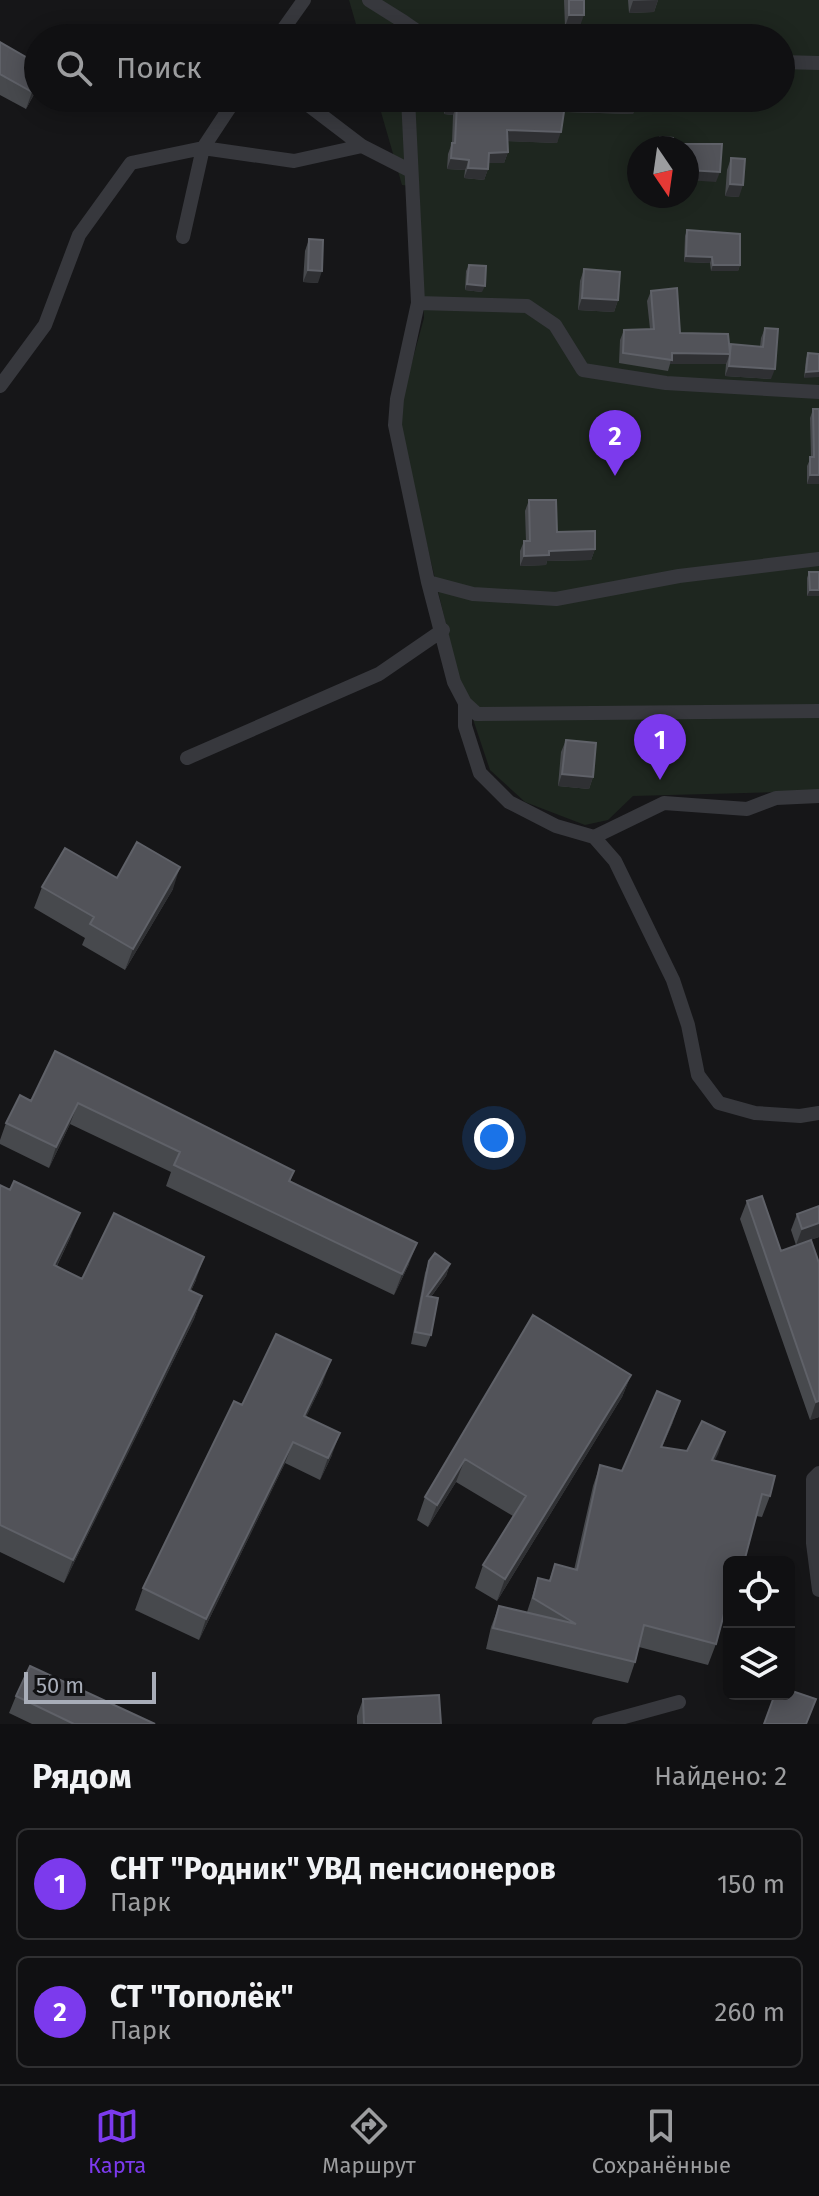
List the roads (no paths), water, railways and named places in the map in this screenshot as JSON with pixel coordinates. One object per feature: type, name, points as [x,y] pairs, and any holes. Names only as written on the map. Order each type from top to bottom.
[{"type":"street","points":[[287,24],[304,0]]},
{"type":"street","points":[[369,0],[407,24]]},
{"type":"street","points":[[795,62],[819,63]]},
{"type":"street","points":[[183,237],[203,148],[227,112]]},
{"type":"street","points":[[317,112],[362,146],[411,171]]},
{"type":"street","points":[[409,112],[418,303],[397,399],[395,425],[428,582],[443,630],[454,682],[465,703],[477,714],[819,711]]},
{"type":"street","points":[[0,386],[45,325],[79,235],[131,163],[203,148],[294,161],[362,146]]},
{"type":"street","points":[[418,303],[527,306],[555,325],[583,370],[666,383],[819,392]]},
{"type":"street","points":[[428,582],[473,594],[556,599],[679,576],[819,559]]},
{"type":"street","points":[[187,758],[379,674],[443,630]]},
{"type":"street","points":[[465,703],[465,726],[480,773],[509,802],[556,826],[594,837],[615,861],[673,980],[688,1025],[698,1075],[719,1103],[755,1113],[800,1116],[819,1113]]},
{"type":"street","points":[[594,837],[664,803],[747,809],[776,798],[819,796]]},
{"type":"street","points":[[819,1473],[813,1479],[813,1495],[819,1590]]},
{"type":"street","points":[[599,1724],[679,1702]]},
{"type":"place","name":"СТ \"Тополёк\"","points":[[615,476]]},
{"type":"place","name":"СНТ \"Родник\" УВД пенсионеров","points":[[660,780]]}]
